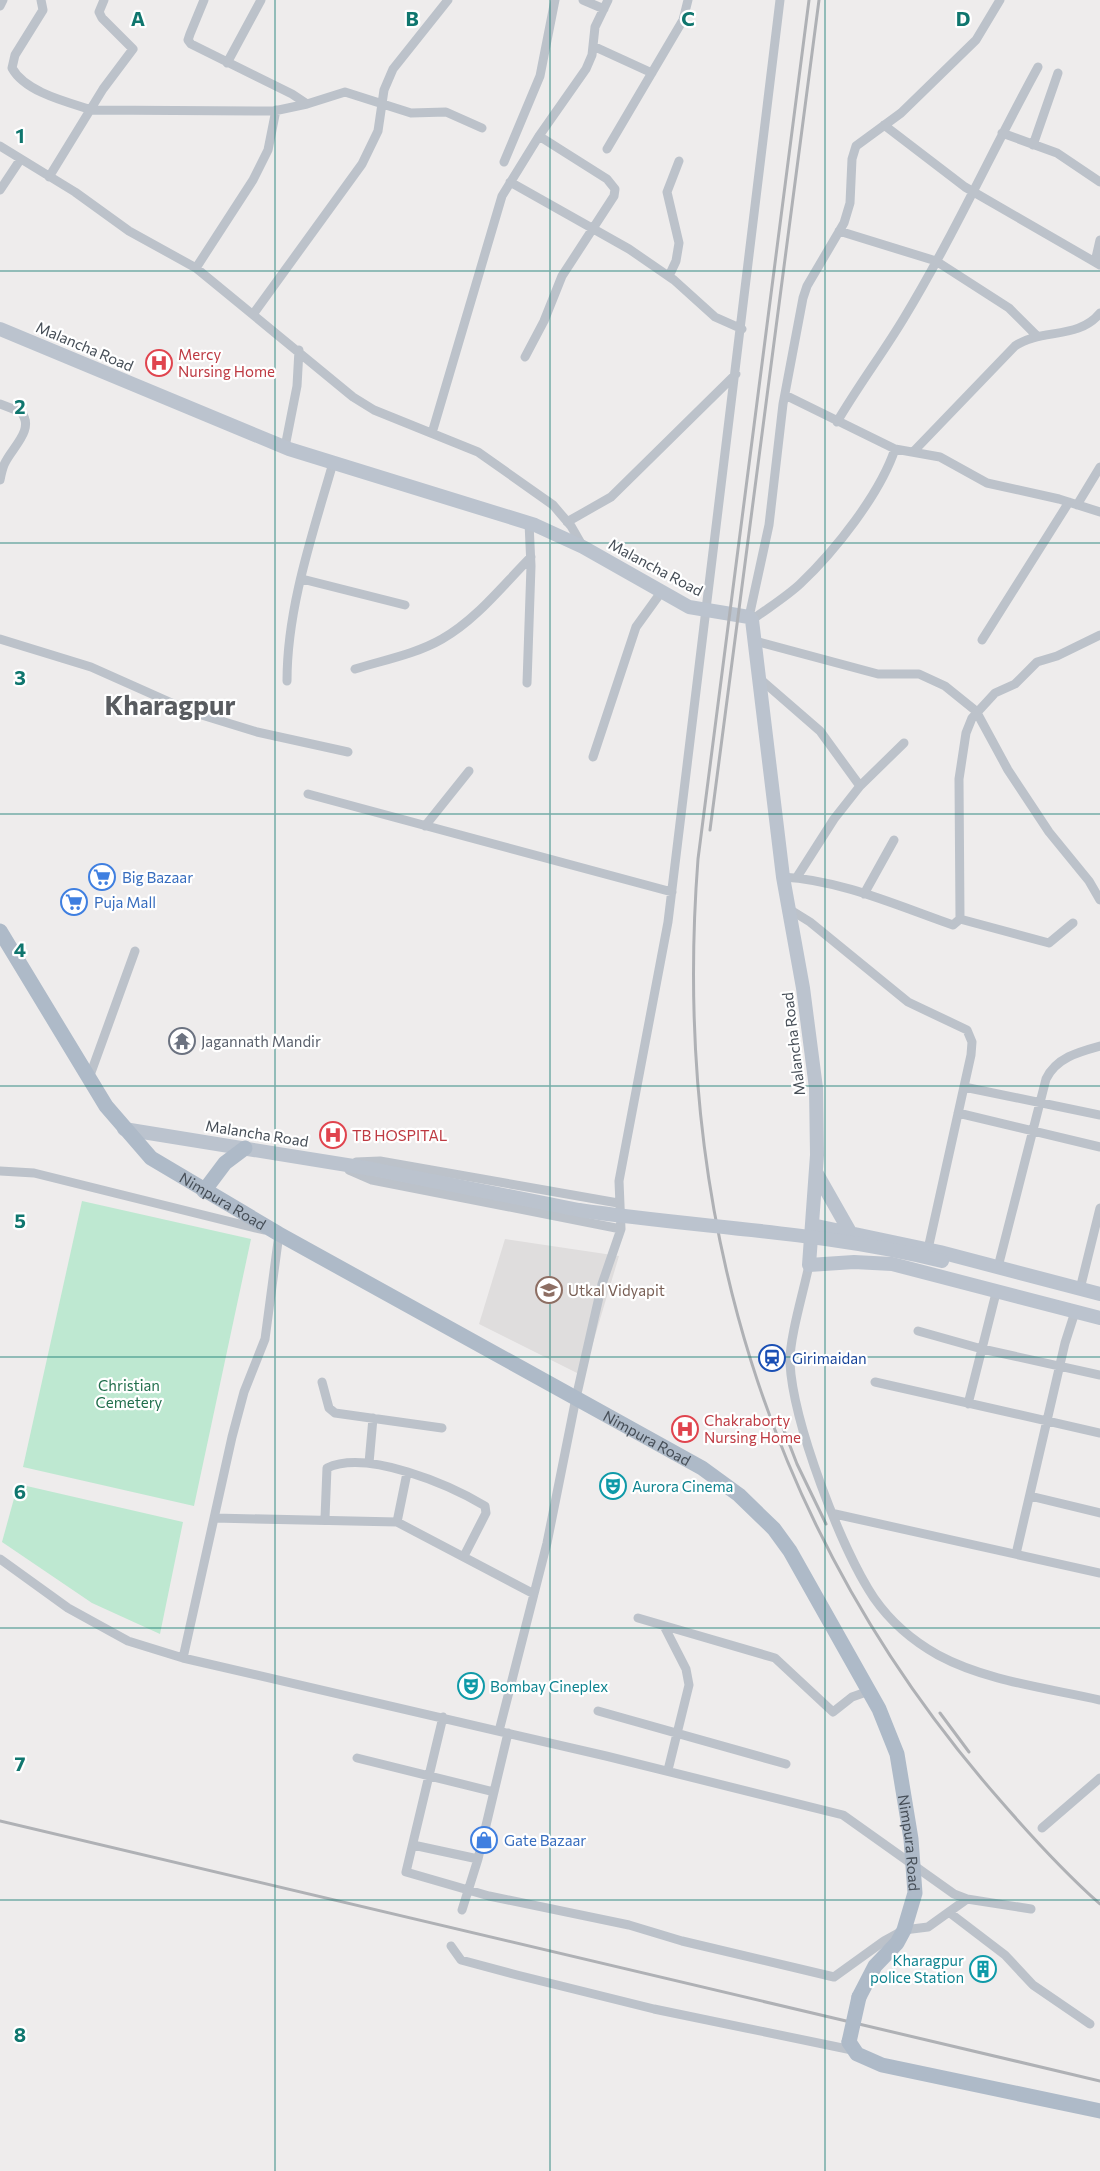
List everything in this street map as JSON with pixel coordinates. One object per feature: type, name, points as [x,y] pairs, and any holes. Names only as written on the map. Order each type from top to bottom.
[{"type":"main road","name":"Nimpura Road","points":[[0,931],[105,1106],[151,1158],[279,1234],[702,1468],[739,1495],[774,1529],[810,1584],[869,1691],[897,1754],[914,1866],[915,1893],[904,1930],[897,1943],[875,1966],[859,1997],[850,2046]]},
{"type":"main road","points":[[204,1191],[225,1163],[244,1148]]},
{"type":"main road","points":[[850,2046],[882,2065],[1100,2111]]},
{"type":"street","points":[[0,6],[3,0]]},
{"type":"street","points":[[41,0],[43,10],[15,55],[12,68],[16,75],[28,84],[67,102],[92,110],[276,110],[307,104],[345,92],[411,112],[446,112],[482,128]]},
{"type":"street","points":[[50,177],[103,89],[133,49],[102,18],[99,12],[104,0]]},
{"type":"street","points":[[204,0],[188,40],[196,48],[292,94],[307,104]]},
{"type":"street","points":[[227,63],[261,0]]},
{"type":"street","points":[[254,313],[362,164],[378,131],[381,104],[393,69],[448,0]]},
{"type":"street","points":[[504,162],[540,76],[555,0]]},
{"type":"street","points":[[432,433],[502,196],[539,136],[581,77],[593,46],[595,27],[606,5],[583,0]]},
{"type":"street","points":[[607,149],[683,20],[688,0]]},
{"type":"street","points":[[462,1910],[470,1890],[494,1792],[504,1732],[602,1284],[621,1229],[618,1203],[619,1180],[672,892],[742,329],[780,0]]},
{"type":"street","points":[[751,618],[769,525],[785,395],[807,286],[839,231],[850,203],[856,146],[901,113],[976,40],[1000,0]]},
{"type":"street","points":[[593,46],[652,73]]},
{"type":"street","points":[[837,422],[903,319],[936,261],[1038,68]]},
{"type":"street","points":[[1033,145],[1058,73]]},
{"type":"street","points":[[196,268],[263,160],[272,139],[276,110]]},
{"type":"street","points":[[884,125],[941,171],[1097,263],[1100,240]]},
{"type":"street","points":[[1002,133],[1057,153],[1100,182]]},
{"type":"street","points":[[525,357],[544,321],[562,276],[614,196],[615,189],[607,179],[539,136]]},
{"type":"street","points":[[0,146],[75,192],[129,231],[196,268],[363,404],[478,453],[553,505],[583,547]]},
{"type":"street","points":[[0,190],[20,160]]},
{"type":"street","points":[[669,276],[676,261],[679,243],[667,192],[679,161]]},
{"type":"street","points":[[510,183],[629,249],[669,276],[715,317],[742,329]]},
{"type":"street","points":[[839,231],[936,261],[1009,308],[1037,336]]},
{"type":"street","points":[[913,452],[1014,346],[1037,336],[1083,328],[1100,313]]},
{"type":"street","name":"Malancha Road","points":[[0,328],[285,447],[529,523],[583,547],[689,607],[751,618],[790,877],[789,909],[803,988],[816,1088],[816,1172],[809,1265]]},
{"type":"street","points":[[285,447],[297,386],[299,350]]},
{"type":"street","points":[[567,522],[611,497],[736,374]]},
{"type":"street","points":[[785,395],[895,449],[940,458],[987,483],[1073,503],[1100,512]]},
{"type":"street","points":[[0,404],[21,412],[26,423],[24,433],[2,464],[0,480]]},
{"type":"street","points":[[751,618],[790,593],[811,573],[872,498],[884,479],[895,449]]},
{"type":"street","points":[[288,681],[290,631],[333,463]]},
{"type":"street","points":[[982,640],[1073,503],[1100,467]]},
{"type":"street","points":[[527,682],[531,557],[529,523]]},
{"type":"street","points":[[355,669],[421,649],[443,639],[479,611],[531,557]]},
{"type":"street","points":[[302,579],[405,605]]},
{"type":"street","points":[[593,757],[636,627],[662,591]]},
{"type":"street","points":[[904,743],[860,786],[790,877],[864,894],[953,925],[960,919],[959,779],[966,733],[976,711],[995,693],[1015,684],[1037,662],[1057,656],[1100,635]]},
{"type":"street","points":[[0,639],[91,667],[192,712],[257,732],[348,752]]},
{"type":"street","points":[[755,641],[878,674],[920,674],[930,677],[976,711],[1008,770],[1100,900]]},
{"type":"street","points":[[759,678],[820,731],[860,786]]},
{"type":"street","points":[[425,825],[469,771]]},
{"type":"street","points":[[308,794],[672,892]]},
{"type":"street","points":[[864,894],[894,840]]},
{"type":"street","points":[[789,909],[818,928],[908,1002],[967,1030],[972,1042],[928,1250]]},
{"type":"street","points":[[960,919],[1049,943],[1073,923]]},
{"type":"street","points":[[89,1078],[135,951]]},
{"type":"street","points":[[998,1267],[1046,1079],[1059,1062],[1078,1052],[1100,1046]]},
{"type":"street","points":[[964,1087],[1100,1115]]},
{"type":"street","points":[[958,1113],[1100,1148]]},
{"type":"street","name":"Malancha Road","points":[[124,1128],[333,1163],[636,1219],[859,1242],[1100,1302]]},
{"type":"street","points":[[333,1163],[380,1161],[618,1203]]},
{"type":"street","points":[[333,1163],[372,1180],[621,1229]]},
{"type":"street","points":[[0,1171],[34,1173],[279,1234],[266,1339],[244,1392],[183,1658]]},
{"type":"street","points":[[816,1172],[827,1196],[850,1232]]},
{"type":"street","points":[[1080,1289],[1100,1208]]},
{"type":"street","points":[[812,1225],[928,1250],[1100,1294]]},
{"type":"street","points":[[1100,1318],[996,1293],[892,1263],[854,1262],[809,1265],[790,1361],[794,1390],[812,1456],[854,1563],[874,1597],[890,1618],[937,1655],[961,1665],[1007,1679],[1100,1700]]},
{"type":"street","points":[[968,1404],[996,1293]]},
{"type":"street","points":[[1016,1554],[1075,1312]]},
{"type":"street","points":[[918,1331],[982,1349],[1100,1375]]},
{"type":"street","points":[[322,1382],[329,1408],[334,1413],[442,1428]]},
{"type":"street","points":[[875,1382],[1047,1423],[1100,1433]]},
{"type":"street","points":[[369,1463],[373,1418]]},
{"type":"street","points":[[325,1518],[327,1468],[369,1463],[407,1473],[445,1484],[486,1509],[464,1556]]},
{"type":"street","points":[[397,1522],[407,1473]]},
{"type":"street","points":[[1030,1496],[1100,1513]]},
{"type":"street","points":[[835,1514],[1100,1573]]},
{"type":"street","points":[[214,1518],[325,1518],[397,1522],[534,1594]]},
{"type":"street","points":[[0,1559],[68,1608],[128,1641],[183,1658],[668,1770],[843,1815],[948,1890],[968,1899],[1031,1909]]},
{"type":"street","points":[[638,1618],[775,1658],[830,1711],[838,1710],[852,1697],[869,1691]]},
{"type":"street","points":[[664,1626],[689,1676],[689,1685],[668,1770]]},
{"type":"street","points":[[598,1711],[786,1764]]},
{"type":"street","points":[[443,1718],[406,1872],[470,1890],[629,1925],[682,1941],[834,1977],[864,1954],[904,1930],[928,1928],[968,1899]]},
{"type":"street","points":[[357,1758],[494,1792]]},
{"type":"street","points":[[1042,1828],[1100,1778]]},
{"type":"street","points":[[413,1845],[478,1859]]},
{"type":"street","points":[[950,1913],[1005,1955],[1033,1985],[1090,2024]]},
{"type":"street","points":[[451,1946],[461,1960],[517,1975],[654,2008],[850,2046]]},
{"type":"shaded area","name":"Utkal Vidyapit","points":[[505,1239],[619,1256],[583,1376],[479,1324]]},
{"type":"green space","name":"Christian Cemetery","points":[[82,1201],[251,1239],[194,1506],[23,1467]]},
{"type":"green space","points":[[18,1484],[183,1522],[160,1634],[92,1603],[2,1542]]},
{"type":"railway","points":[[809,0],[698,859],[694,989],[701,1117],[720,1241],[751,1361],[794,1477],[850,1589],[918,1697],[999,1799],[1048,1853],[1100,1904]]},
{"type":"railway","points":[[710,830],[819,0]]},
{"type":"railway","points":[[780,1420],[797,1464],[826,1524]]},
{"type":"railway","points":[[940,1713],[969,1752]]},
{"type":"railway","points":[[0,1821],[1100,2081]]},
{"type":"place","name":"Mercy Nursing Home","points":[[159,363]]},
{"type":"place","name":"Big Bazaar","points":[[102,877]]},
{"type":"place","name":"Puja Mall","points":[[74,902]]},
{"type":"place","name":"Jagannath Mandir","points":[[182,1041]]},
{"type":"place","name":"TB HOSPITAL","points":[[333,1135]]},
{"type":"place","name":"Utkal Vidyapit","points":[[549,1290]]},
{"type":"place","name":"Girimaidan","points":[[772,1358]]},
{"type":"place","name":"Chakraborty Nursing Home","points":[[685,1429]]},
{"type":"place","name":"Aurora Cinema","points":[[613,1486]]},
{"type":"place","name":"Bombay Cineplex","points":[[471,1686]]},
{"type":"place","name":"Gate Bazaar","points":[[484,1840]]},
{"type":"place","name":"Kharagpur police Station","points":[[983,1969]]},
{"type":"district","name":"Kharagpur","points":[[170,704]]}]
